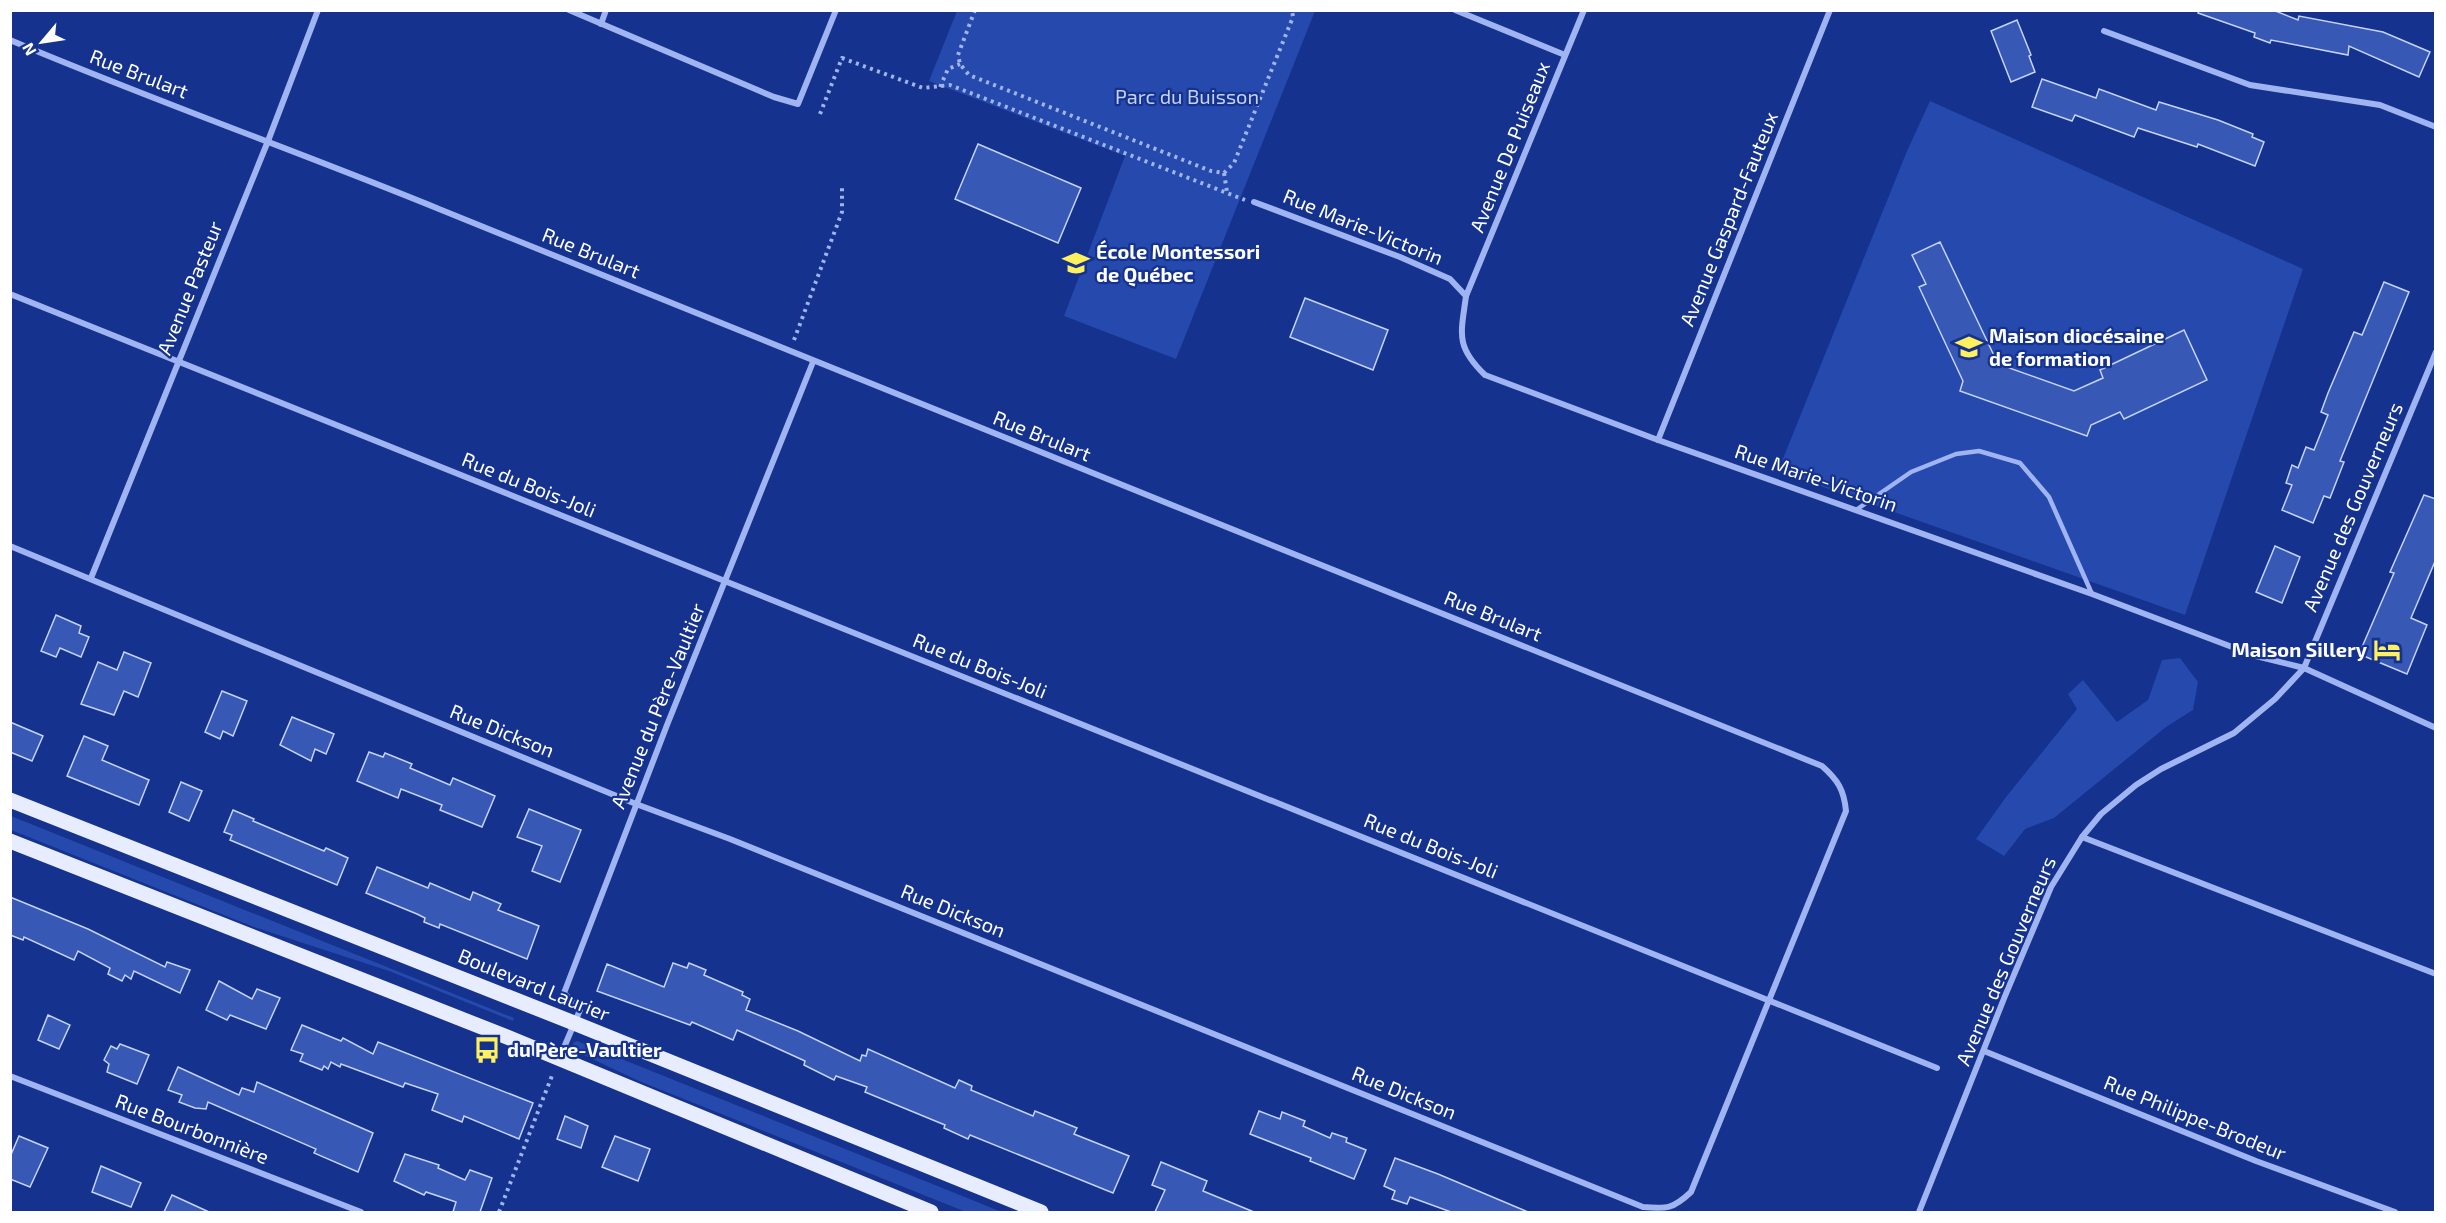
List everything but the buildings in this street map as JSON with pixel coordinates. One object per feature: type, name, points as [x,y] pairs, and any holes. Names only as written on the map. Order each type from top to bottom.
[{"type":"main road","name":"Boulevard Laurier","points":[[10,800],[574,1023],[1041,1212]]},
{"type":"main road","points":[[10,841],[559,1059],[931,1212]]},
{"type":"street","name":"Avenue Pasteur","points":[[91,578],[268,141],[318,10]]},
{"type":"street","points":[[569,10],[774,97],[798,104],[836,10]]},
{"type":"street","points":[[601,24],[606,10]]},
{"type":"street","points":[[1455,10],[1565,55]]},
{"type":"street","name":"Avenue De Puiseaux","points":[[1466,296],[1584,10]]},
{"type":"street","name":"Avenue Gaspard-Fauteux","points":[[1658,440],[1830,10]]},
{"type":"street","points":[[2104,31],[2250,85],[2380,105],[2436,127]]},
{"type":"street","name":"Rue Brulart","points":[[10,40],[83,71],[268,141],[1822,766],[1834,776],[1844,792],[1846,811],[1770,1000]]},
{"type":"street","name":"Rue Marie-Victorin","points":[[1254,202],[1400,257],[1450,279],[1466,296],[1461,338],[1470,360],[1485,375],[1658,440],[2092,594],[2256,656],[2304,668],[2436,728]]},
{"type":"street","name":"Rue du Bois-Joli","points":[[10,294],[1937,1068]]},
{"type":"street","name":"Avenue des Gouverneurs","points":[[1919,1212],[2051,887],[2082,837],[2101,814],[2136,785],[2161,769],[2234,733],[2275,699],[2304,668],[2436,352]]},
{"type":"street","name":"Avenue du Père-Vaultier","points":[[574,1023],[580,1010],[564,993],[636,804],[813,362]]},
{"type":"street","name":"Rue Dickson","points":[[10,546],[636,804],[730,839],[1643,1207],[1667,1209],[1680,1202],[1691,1192],[1770,1000]]},
{"type":"street","points":[[2082,837],[2436,974]]},
{"type":"street","points":[[559,1059],[574,1023]]},
{"type":"street","name":"Rue Philippe-Brodeur","points":[[1984,1052],[2256,1161],[2395,1212]]},
{"type":"street","name":"Rue Bourbonnière","points":[[10,1076],[361,1212]]},
{"type":"lane","points":[[1856,510],[1911,472],[1956,454],[1979,451],[2020,463],[2049,497],[2092,594]]},
{"type":"path","points":[[975,10],[958,54],[960,64],[969,75],[1211,171],[1224,173]]},
{"type":"path","points":[[1224,173],[1233,163],[1293,17],[1292,10]]},
{"type":"path","points":[[820,114],[842,58],[922,88],[950,85],[1254,202]]},
{"type":"path","points":[[940,87],[948,69],[960,64]]},
{"type":"path","points":[[1224,173],[1227,193]]},
{"type":"path","points":[[789,352],[843,212],[842,187]]},
{"type":"path","points":[[499,1212],[559,1059]]},
{"type":"green space","name":"Parc du Buisson","points":[[957,11],[1315,11],[1176,359],[1064,316],[1125,156],[929,81]]},
{"type":"green space","points":[[1930,101],[2303,269],[2185,615],[1778,471],[1907,151]]},
{"type":"green space","points":[[2180,658],[2198,682],[2193,710],[2166,727],[2054,818],[2025,829],[2004,856],[1976,839],[2006,797],[2077,709],[2068,694],[2083,680],[2117,722],[2148,700],[2162,660]]},
{"type":"green space","points":[[10,816],[514,1018],[513,1021],[389,971],[254,927],[11,830]]},
{"type":"green space","points":[[577,1041],[1002,1212],[966,1212],[639,1081],[573,1050],[573,1043]]},
{"type":"place","name":"École Montessori de Québec","points":[[1076,263]]},
{"type":"place","name":"Maison diocésaine de formation","points":[[1969,347]]},
{"type":"place","name":"Maison Sillery","points":[[2387,650]]},
{"type":"place","name":"du Père-Vaultier","points":[[487,1050]]}]
